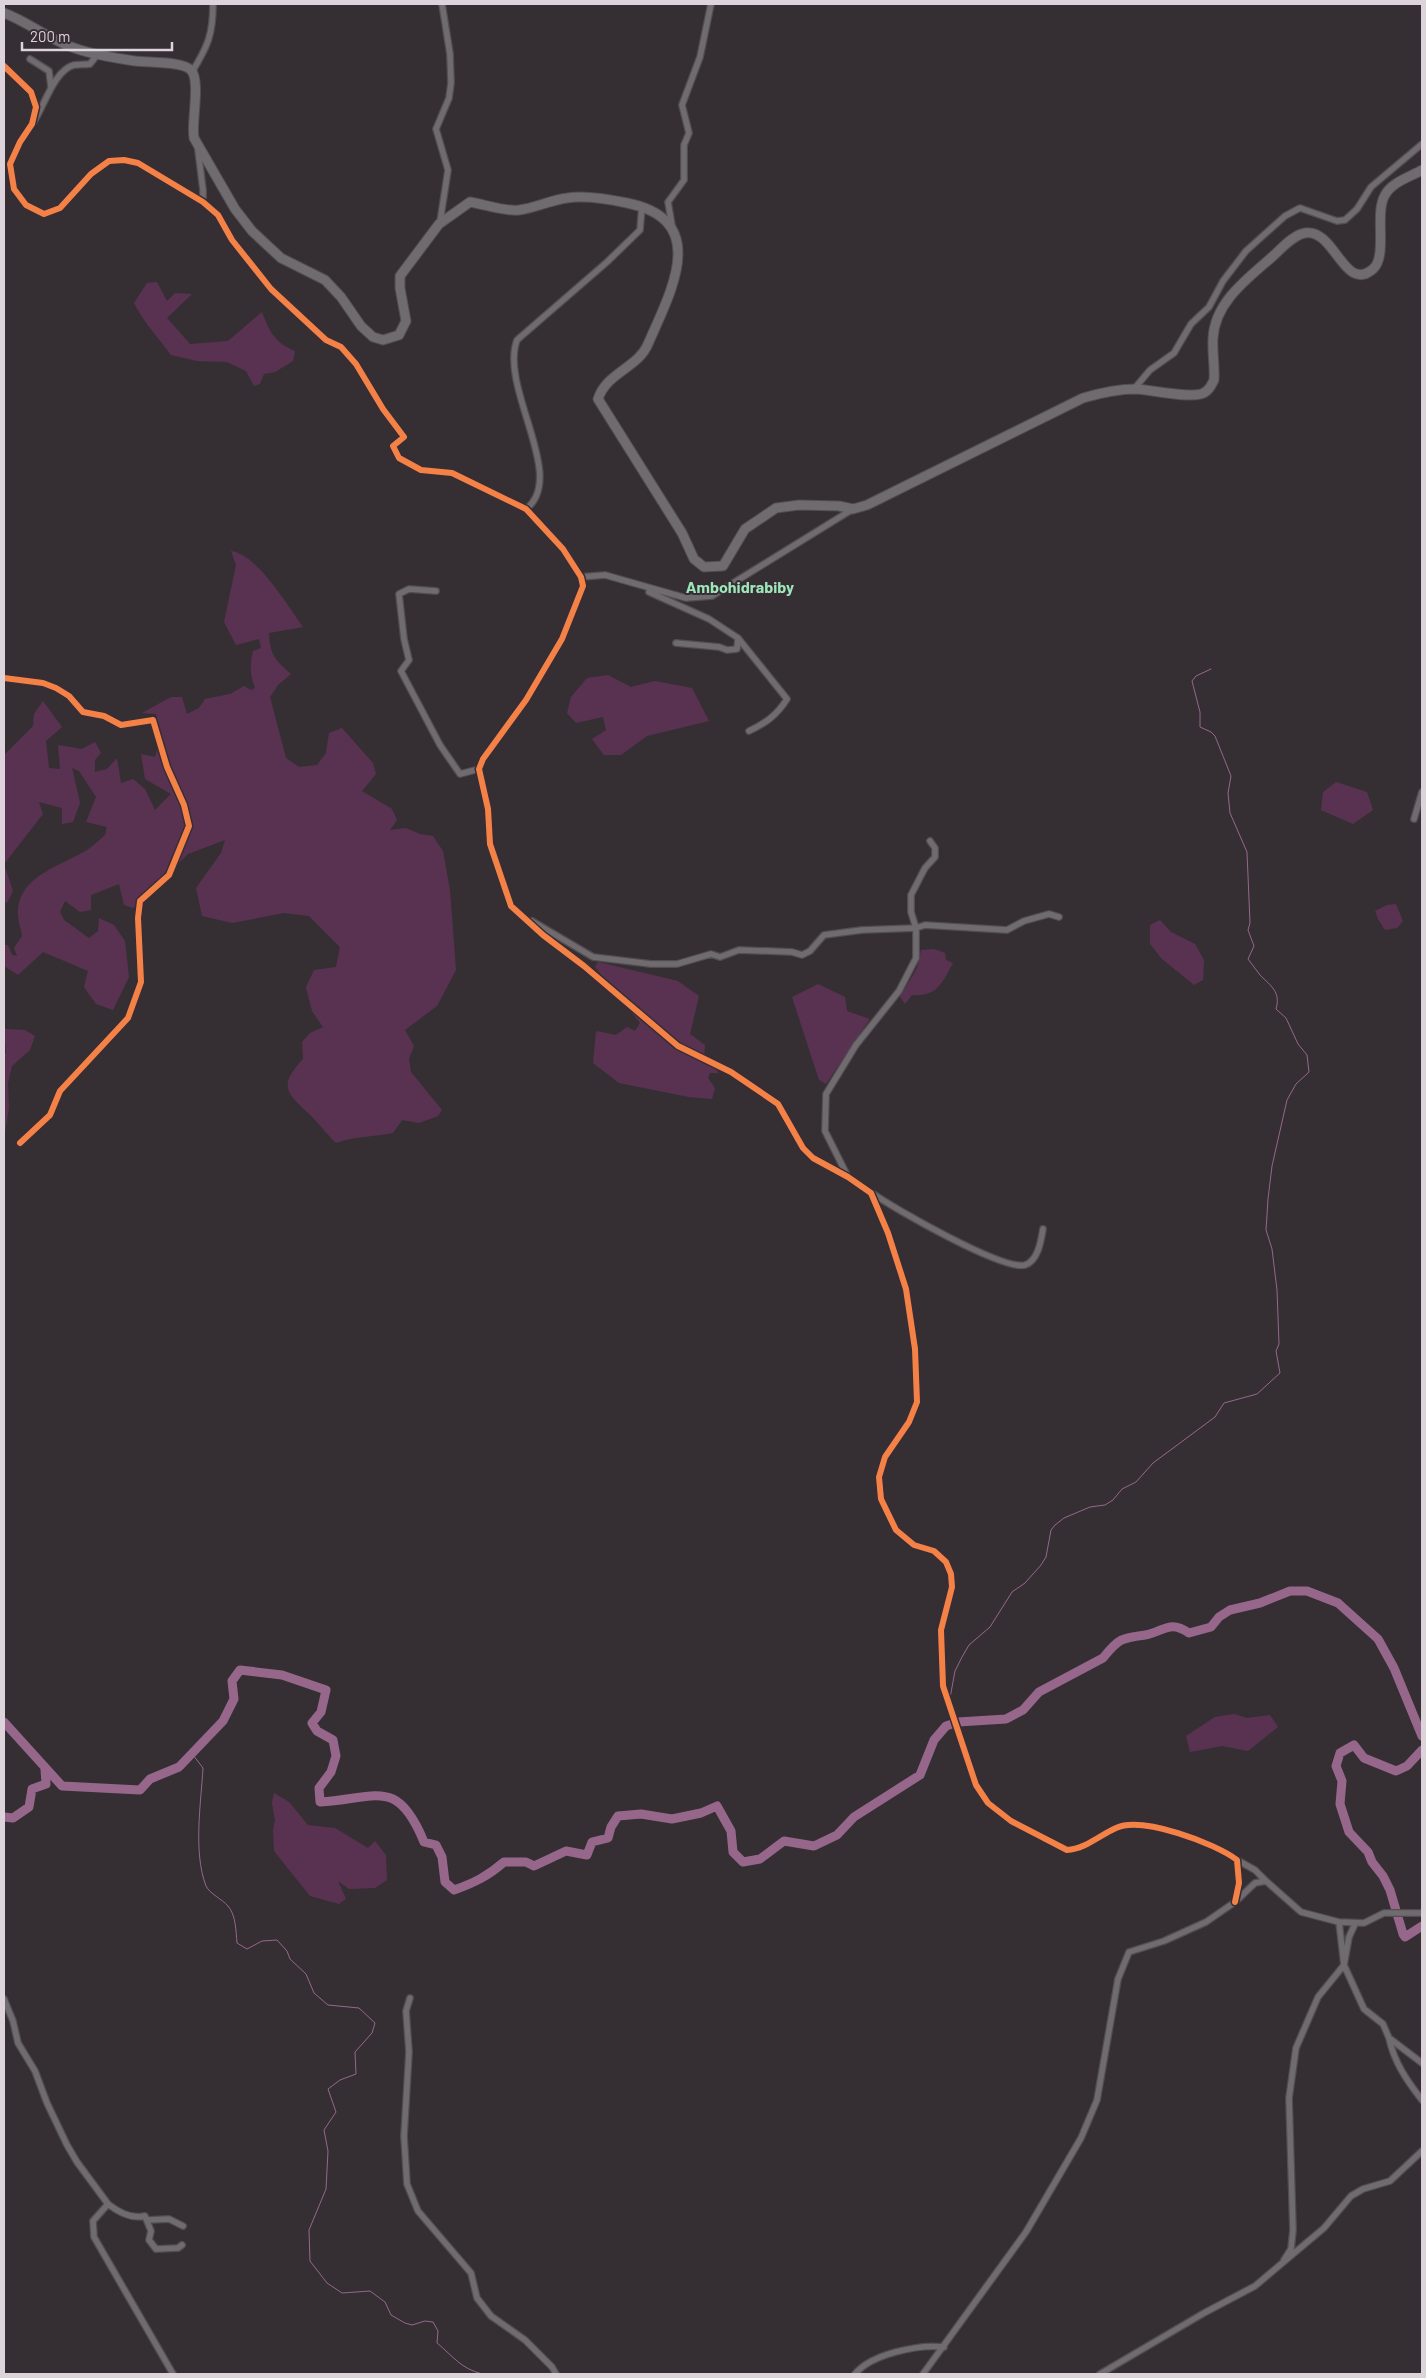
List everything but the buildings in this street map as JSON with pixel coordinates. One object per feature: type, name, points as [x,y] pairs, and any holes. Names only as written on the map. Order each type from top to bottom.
[{"type":"main road","points":[[4,13],[18,18],[59,42],[97,54],[141,62],[180,64],[192,72],[195,86],[193,129],[198,146],[235,209],[252,231],[281,258],[325,280],[341,297],[361,326],[373,337],[383,340],[399,335],[406,322],[400,288],[400,276],[439,224],[470,202],[516,210],[566,198],[607,199],[642,206],[662,217],[672,231],[677,245],[677,276],[646,349],[602,386],[598,399],[682,533],[694,559],[704,567],[723,566],[745,529],[776,508],[800,505],[839,506],[853,509],[942,469],[1082,398],[1107,391],[1134,389],[1193,394],[1207,391],[1214,380],[1214,330],[1222,308],[1234,292],[1299,234],[1310,232],[1319,236],[1330,245],[1352,273],[1362,275],[1371,271],[1379,261],[1384,196],[1393,186],[1422,170]]},
{"type":"street","points":[[192,72],[207,47],[213,27],[212,4]]},
{"type":"street","points":[[439,224],[444,207],[448,170],[436,129],[449,98],[451,83],[450,54],[442,4]]},
{"type":"street","points":[[672,231],[668,202],[684,180],[684,145],[689,133],[682,105],[700,57],[711,4]]},
{"type":"street","points":[[97,54],[90,64],[72,66],[51,87],[41,111],[20,142],[10,164],[14,189],[26,205],[44,214],[60,208],[91,174],[109,161],[124,160],[138,163],[203,202],[218,215],[232,240],[271,290],[326,340],[341,347],[356,364],[383,410],[404,438],[393,446],[399,458],[421,470],[452,473],[526,509],[563,549],[581,577],[583,586],[562,638],[526,700],[488,751],[478,768],[460,774],[440,745],[401,671],[409,660],[404,639],[399,594],[409,589],[436,591]]},
{"type":"street","points":[[30,59],[48,71],[51,87]]},
{"type":"street","points":[[4,66],[30,92],[36,107],[32,124]]},
{"type":"street","points":[[1134,389],[1150,370],[1174,353],[1192,324],[1209,307],[1223,281],[1246,250],[1285,216],[1300,208],[1337,221],[1345,220],[1357,209],[1371,187],[1422,144]]},
{"type":"street","points":[[198,146],[203,202]]},
{"type":"street","points":[[526,509],[536,497],[541,472],[538,452],[522,408],[516,378],[514,354],[517,340],[607,262],[640,230],[642,206]]},
{"type":"street","points":[[581,577],[605,575],[686,598],[712,596],[853,509]]},
{"type":"street","points":[[646,588],[649,592],[709,619],[738,638],[787,699],[780,711],[767,722],[749,731]]},
{"type":"street","points":[[676,643],[719,647],[727,650],[737,649],[738,638]]},
{"type":"street","points":[[4,678],[43,683],[56,688],[69,696],[84,712],[104,716],[121,725],[153,720],[168,767],[184,806],[189,826],[169,875],[140,901],[138,918],[141,982],[128,1018],[60,1091],[50,1115],[20,1143]]},
{"type":"street","points":[[478,768],[488,809],[490,844],[511,906],[593,957],[651,964],[677,964],[706,955],[720,956],[739,950],[792,952],[802,955],[810,951],[824,936],[862,930],[916,928],[925,925],[1007,930],[1024,921],[1049,914],[1059,917]]},
{"type":"street","points":[[1414,819],[1422,792]]},
{"type":"street","points":[[848,1177],[825,1131],[826,1094],[856,1045],[899,990],[916,958],[916,928],[911,912],[911,895],[924,868],[935,857],[935,848],[930,841]]},
{"type":"street","points":[[522,914],[543,935],[584,966],[678,1046],[731,1072],[778,1104],[803,1148],[812,1158],[848,1177],[956,1241],[1015,1265],[1026,1265],[1035,1257],[1043,1229]]},
{"type":"street","points":[[871,1192],[888,1233],[906,1289],[915,1349],[917,1393],[917,1402],[909,1422],[885,1457],[880,1477],[881,1499],[896,1530],[914,1545],[934,1550],[946,1562],[951,1574],[952,1587],[941,1630],[943,1686],[976,1785],[988,1803],[1011,1821],[1067,1850],[1076,1850],[1118,1826],[1143,1825],[1212,1845],[1254,1870],[1302,1912],[1338,1922],[1364,1923],[1384,1913],[1422,1913]]},
{"type":"street","points":[[1235,1902],[1239,1883],[1237,1860]]},
{"type":"street","points":[[924,2374],[1026,2232],[1081,2138],[1097,2100],[1118,1979],[1129,1952],[1189,1930],[1235,1902],[1255,1883],[1266,1881]]},
{"type":"street","points":[[1338,1922],[1344,1965],[1364,2009],[1383,2024],[1389,2038],[1392,2054],[1409,2084],[1422,2100]]},
{"type":"street","points":[[1282,2264],[1290,2248],[1293,2230],[1289,2098],[1296,2048],[1318,1997],[1344,1965],[1349,1937],[1355,1924]]},
{"type":"street","points":[[410,1998],[406,2011],[409,2052],[404,2136],[407,2184],[418,2211],[471,2274],[477,2298],[490,2316],[525,2340],[552,2367],[556,2374]]},
{"type":"street","points":[[4,1999],[14,2021],[18,2043],[35,2071],[47,2103],[67,2145],[108,2204],[117,2211],[137,2218],[145,2216],[151,2231],[149,2240],[156,2249],[178,2248],[182,2245]]},
{"type":"street","points":[[1389,2038],[1422,2062]]},
{"type":"street","points":[[1100,2374],[1204,2313],[1246,2292],[1324,2228],[1351,2196],[1363,2190],[1390,2182],[1422,2151]]},
{"type":"street","points":[[108,2204],[93,2221],[94,2237],[173,2374]]},
{"type":"street","points":[[148,2220],[169,2218],[183,2226]]},
{"type":"street","points":[[855,2374],[880,2357],[904,2350],[935,2346],[944,2347]]},
{"type":"shaded area","points":[[157,282],[167,301],[175,293],[192,294],[167,318],[190,344],[228,341],[262,312],[274,336],[282,344],[295,351],[293,361],[275,372],[264,374],[260,384],[254,386],[246,371],[227,362],[197,361],[171,355],[134,303],[147,283]]},
{"type":"shaded area","points":[[231,551],[241,554],[251,561],[271,582],[303,627],[269,633],[274,656],[291,674],[278,685],[270,697],[286,758],[299,767],[317,765],[326,753],[329,733],[342,728],[373,763],[376,774],[362,791],[392,809],[397,820],[390,830],[406,828],[420,834],[433,836],[443,851],[450,890],[456,970],[437,1006],[405,1030],[414,1046],[409,1059],[411,1072],[442,1110],[438,1116],[419,1123],[402,1120],[393,1133],[350,1139],[336,1143],[293,1098],[288,1087],[288,1081],[303,1059],[302,1042],[310,1033],[323,1027],[312,1011],[306,987],[314,970],[336,967],[340,947],[309,916],[284,913],[232,923],[202,916],[196,888],[221,853],[225,840],[188,854],[133,908],[124,905],[119,884],[91,895],[91,910],[80,912],[65,901],[60,912],[64,920],[89,938],[98,931],[99,918],[114,925],[125,941],[129,977],[113,1010],[96,1004],[84,987],[88,971],[43,952],[18,975],[4,966],[4,945],[8,945],[12,955],[17,956],[14,948],[22,936],[18,909],[21,897],[27,888],[45,872],[87,850],[105,835],[107,827],[86,822],[96,797],[79,771],[72,768],[80,803],[73,822],[62,824],[62,808],[39,802],[43,814],[4,864],[4,755],[33,726],[34,714],[43,701],[62,727],[46,741],[49,768],[60,769],[58,745],[82,749],[95,742],[101,753],[95,760],[95,772],[107,769],[117,758],[121,783],[133,779],[145,789],[155,810],[171,794],[145,779],[141,754],[155,757],[161,735],[156,714],[142,713],[171,697],[182,697],[187,714],[199,708],[205,699],[230,694],[244,686],[251,690],[255,688],[251,674],[251,661],[253,651],[261,648],[259,639],[236,645],[224,622],[236,565]]},
{"type":"shaded area","points":[[608,675],[631,687],[655,681],[692,688],[709,721],[647,736],[621,755],[604,755],[592,739],[606,730],[603,717],[576,723],[567,713],[571,697],[587,678]]},
{"type":"shaded area","points":[[1336,782],[1367,792],[1373,810],[1353,824],[1321,810],[1323,792]]},
{"type":"shaded area","points":[[4,864],[13,891],[7,903],[4,901]]},
{"type":"shaded area","points":[[1396,904],[1403,921],[1397,928],[1385,930],[1375,911],[1387,905]]},
{"type":"shaded area","points":[[1160,920],[1171,932],[1195,944],[1204,960],[1203,980],[1194,985],[1162,959],[1150,944],[1150,925]]},
{"type":"shaded area","points":[[934,949],[945,953],[946,960],[953,963],[938,987],[927,994],[912,995],[905,1004],[900,997],[917,968],[921,950]]},
{"type":"shaded area","points":[[598,962],[678,981],[699,996],[690,1034],[705,1045],[704,1057],[719,1073],[710,1073],[708,1078],[715,1088],[712,1099],[689,1097],[619,1083],[593,1063],[596,1031],[616,1035],[627,1027],[635,1031],[640,1023],[595,967]]},
{"type":"shaded area","points":[[818,984],[845,997],[847,1011],[870,1019],[826,1084],[819,1080],[792,997]]},
{"type":"shaded area","points":[[4,1027],[6,1029],[25,1030],[35,1036],[30,1050],[12,1066],[8,1083],[9,1108],[4,1139],[4,1053],[6,1053]]},
{"type":"shaded area","points":[[1234,1714],[1247,1718],[1270,1715],[1278,1727],[1248,1751],[1222,1746],[1190,1752],[1186,1736],[1215,1717]]},
{"type":"shaded area","points":[[274,1793],[289,1802],[308,1825],[335,1828],[368,1848],[375,1841],[386,1855],[387,1880],[375,1888],[349,1889],[338,1881],[346,1899],[339,1904],[310,1896],[274,1851],[273,1830],[275,1820],[272,1803]]},
{"type":"waterway","points":[[950,1698],[955,1671],[969,1645],[990,1627],[1012,1592],[1025,1583],[1041,1565],[1046,1557],[1051,1530],[1055,1525],[1064,1518],[1090,1507],[1105,1505],[1113,1500],[1122,1489],[1136,1482],[1153,1463],[1215,1417],[1224,1403],[1257,1394],[1280,1373],[1276,1351],[1279,1344],[1277,1290],[1272,1249],[1266,1230],[1268,1199],[1272,1166],[1287,1100],[1296,1084],[1309,1072],[1307,1055],[1298,1044],[1286,1018],[1276,1009],[1277,998],[1274,990],[1248,959],[1254,946],[1248,930],[1250,923],[1247,852],[1230,813],[1228,793],[1231,776],[1215,736],[1200,727],[1200,712],[1192,681],[1196,676],[1211,669]]},
{"type":"waterway","points":[[4,1722],[62,1786],[140,1790],[150,1779],[179,1767],[223,1721],[234,1699],[232,1681],[240,1670],[282,1675],[326,1690],[321,1712],[312,1723],[317,1731],[333,1740],[336,1756],[331,1772],[319,1788],[320,1802],[370,1796],[383,1796],[394,1800],[404,1807],[414,1821],[424,1842],[436,1845],[442,1857],[445,1882],[454,1890],[480,1879],[504,1862],[526,1862],[534,1866],[566,1851],[587,1855],[592,1842],[608,1838],[611,1827],[618,1816],[641,1814],[672,1819],[701,1813],[717,1806],[731,1831],[733,1852],[743,1862],[760,1859],[784,1841],[814,1846],[837,1835],[854,1817],[920,1775],[934,1740],[946,1726],[958,1722],[1006,1719],[1023,1710],[1039,1692],[1103,1658],[1113,1646],[1126,1638],[1171,1627],[1176,1627],[1189,1633],[1211,1627],[1219,1617],[1230,1610],[1260,1603],[1290,1591],[1307,1591],[1338,1603],[1378,1639],[1394,1668],[1422,1736]]},
{"type":"waterway","points":[[955,1714],[958,1722]]},
{"type":"waterway","points":[[1422,1750],[1407,1766],[1396,1771],[1364,1758],[1354,1745],[1340,1753],[1336,1766],[1342,1781],[1340,1804],[1349,1832],[1368,1852],[1372,1862],[1383,1876],[1390,1890],[1403,1934],[1405,1937],[1422,1926]]},
{"type":"waterway","points":[[193,1755],[203,1768],[199,1827],[202,1873],[208,1889],[231,1910],[237,1943],[247,1949],[262,1941],[277,1940],[287,1951],[290,1959],[306,1974],[314,1993],[328,2005],[359,2008],[375,2023],[372,2033],[355,2052],[356,2074],[340,2080],[328,2089],[336,2112],[324,2130],[328,2151],[326,2189],[309,2230],[310,2261],[327,2283],[342,2293],[370,2291],[385,2302],[391,2315],[405,2323],[412,2325],[425,2321],[433,2322],[438,2331],[437,2343],[468,2369],[482,2374]]},
{"type":"waterway","points":[[4,1817],[13,1818],[29,1807],[32,1789],[46,1784],[45,1769]]},
{"type":"cycle path","points":[[4,66],[31,92],[36,107],[32,124],[20,142],[10,164],[14,189],[26,205],[44,214],[60,208],[91,174],[109,161],[124,160],[138,163],[203,202],[218,215],[232,240],[271,289],[326,340],[341,347],[356,364],[383,409],[404,437],[393,446],[399,458],[421,470],[452,473],[526,509],[563,549],[581,577],[583,586],[562,639],[526,700],[483,759],[479,769],[488,809],[490,844],[511,906],[543,935],[584,966],[678,1046],[731,1072],[778,1104],[803,1148],[813,1158],[848,1177],[871,1193],[888,1233],[906,1289],[915,1349],[917,1402],[909,1422],[885,1457],[879,1477],[881,1499],[896,1530],[914,1545],[934,1551],[946,1562],[951,1574],[952,1587],[941,1630],[943,1686],[976,1785],[988,1803],[1011,1821],[1067,1850],[1080,1847],[1116,1828],[1128,1825],[1160,1828],[1196,1839],[1227,1853],[1237,1860],[1239,1883],[1235,1902]]},
{"type":"cycle path","points":[[4,678],[43,683],[56,688],[69,696],[83,712],[104,716],[121,725],[153,720],[167,767],[184,805],[189,826],[169,875],[140,901],[138,918],[141,982],[128,1018],[60,1091],[50,1115],[20,1143]]},
{"type":"district","name":"Ambohidrabiby","points":[[740,586]]}]
